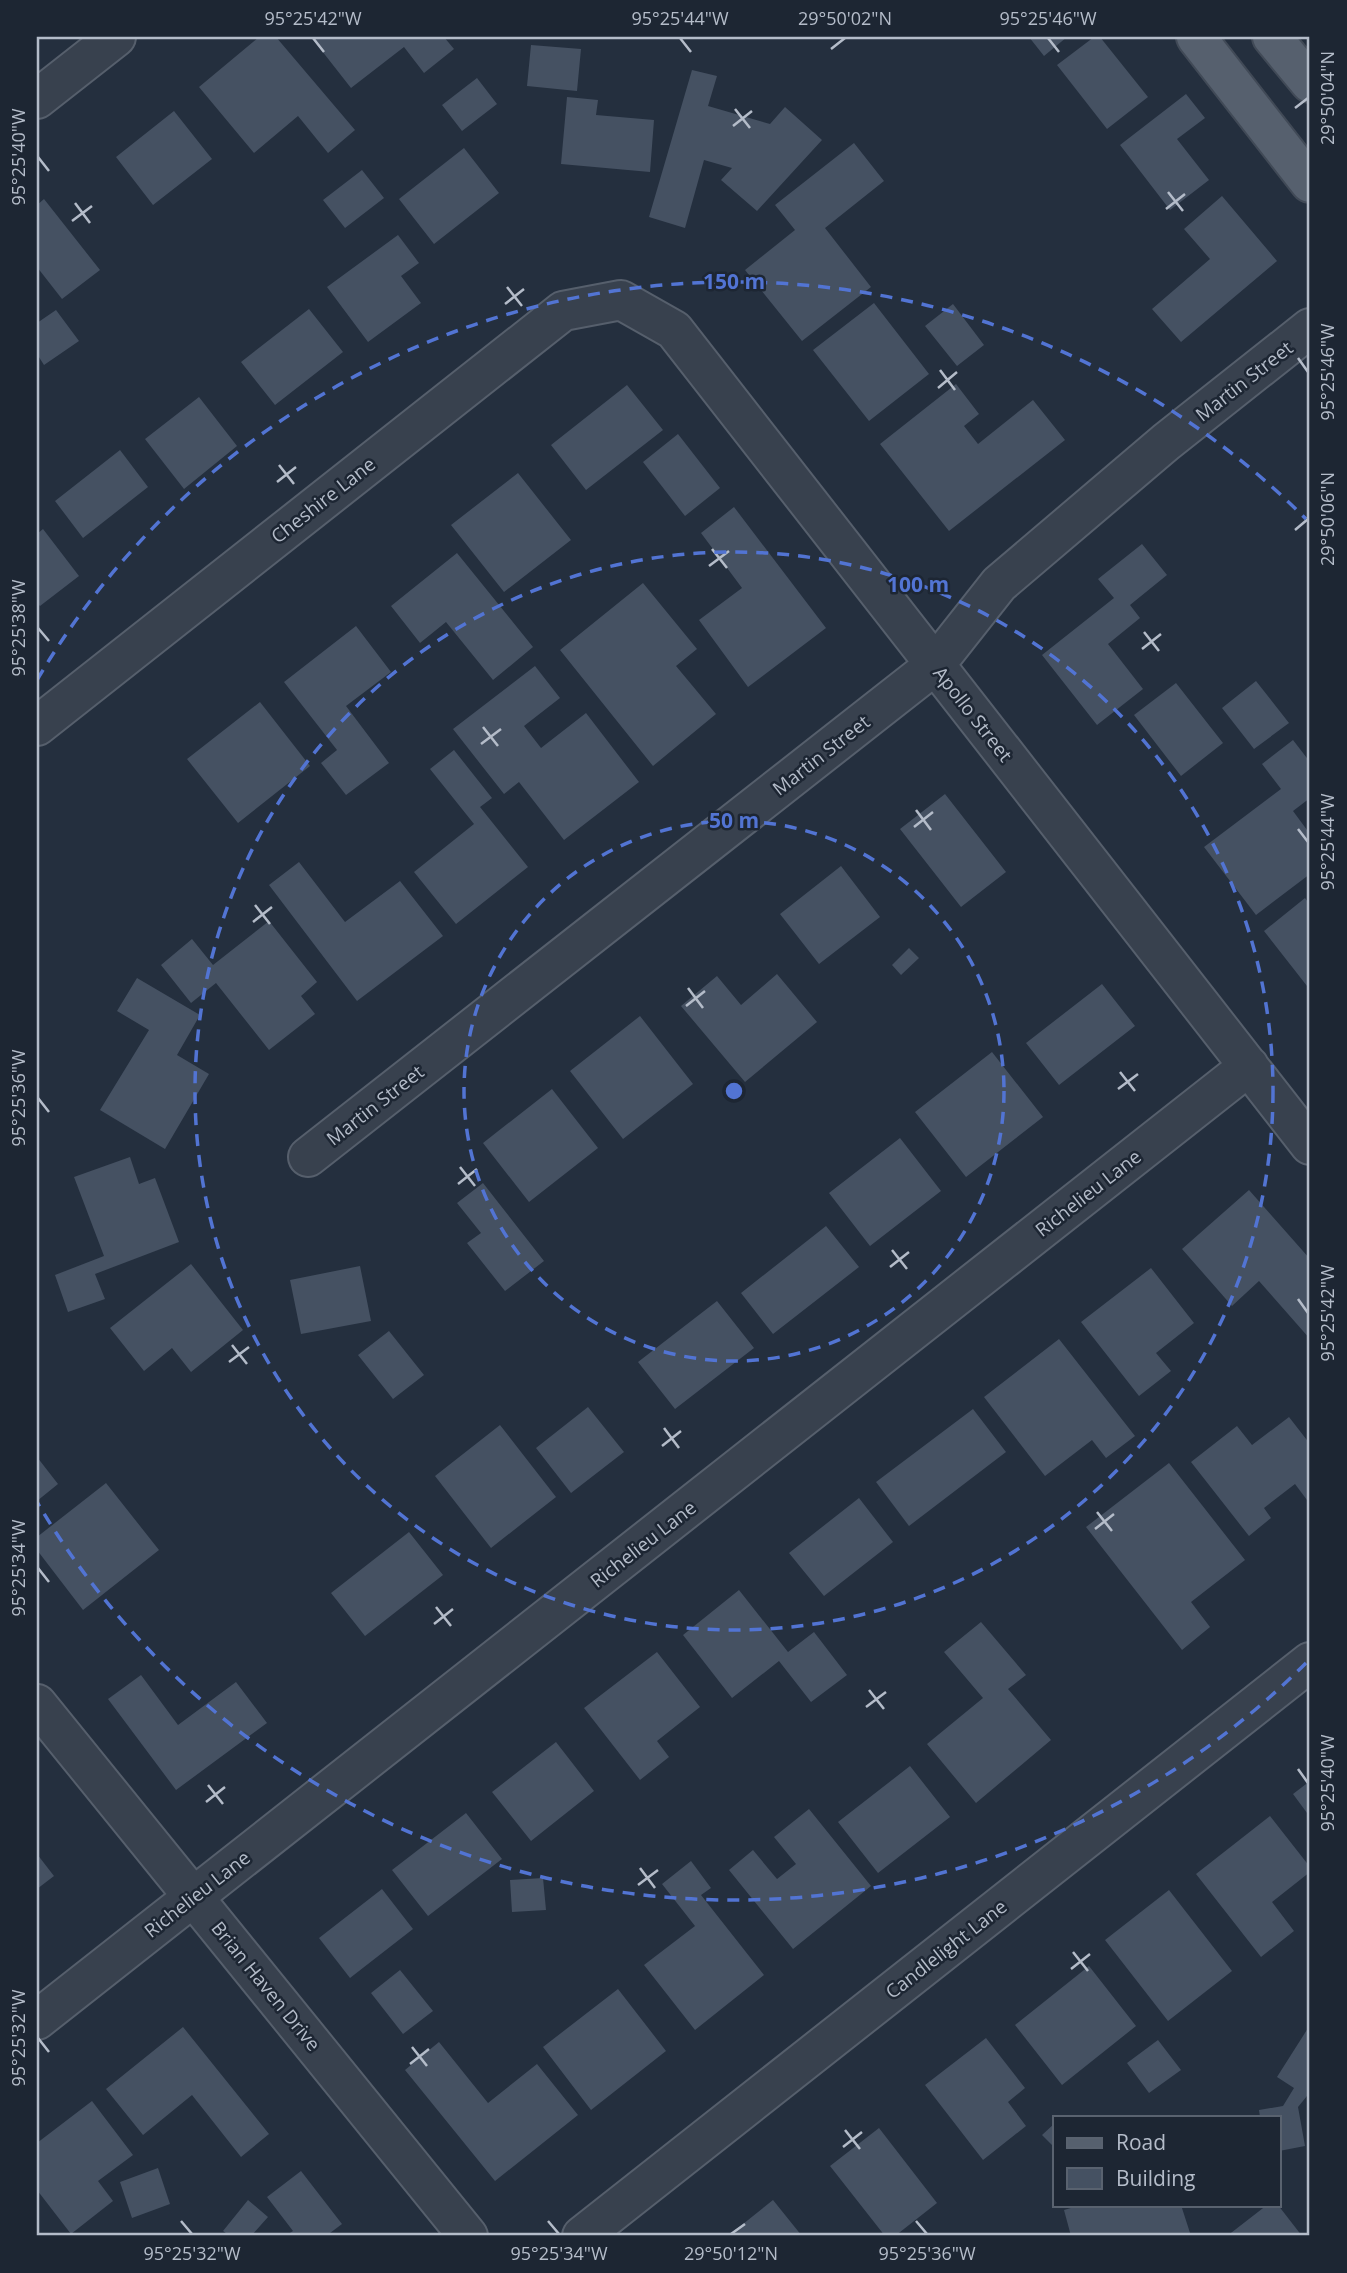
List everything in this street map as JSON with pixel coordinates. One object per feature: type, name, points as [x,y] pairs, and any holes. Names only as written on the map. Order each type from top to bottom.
[{"type":"main road","points":[[1196,37],[1310,183]]},
{"type":"main road","points":[[1272,37],[1310,83]]},
{"type":"street","points":[[37,99],[116,37]]},
{"type":"street","name":"Apollo Street","points":[[621,300],[674,330],[1310,1145]]},
{"type":"street","name":"Cheshire Lane","points":[[37,726],[563,311],[621,300]]},
{"type":"street","name":"Martin Street","points":[[308,1157],[935,665],[999,584],[1166,442],[1310,328]]},
{"type":"street","name":"Richelieu Lane","points":[[37,2020],[1249,1066]]},
{"type":"street","name":"Candlelight Lane","points":[[582,2236],[1310,1662]]},
{"type":"street","name":"Brian Haven Drive","points":[[37,1704],[468,2236]]},
{"type":"building","points":[[259,37],[276,37],[355,130],[328,153],[298,116],[254,153],[199,87]]},
{"type":"building","points":[[311,37],[444,37],[454,49],[424,73],[404,47],[351,88]]},
{"type":"building","points":[[1029,37],[1067,37],[1044,56]]},
{"type":"building","points":[[1094,37],[1100,37],[1148,97],[1107,129],[1057,65]]},
{"type":"building","points":[[531,45],[581,49],[577,91],[527,86]]},
{"type":"building","points":[[692,70],[717,76],[708,106],[770,124],[785,107],[822,140],[757,211],[721,180],[732,168],[704,160],[685,228],[649,217]]},
{"type":"building","points":[[477,78],[497,104],[462,131],[442,105]]},
{"type":"building","points":[[1186,94],[1205,118],[1177,139],[1209,180],[1170,210],[1120,145]]},
{"type":"building","points":[[567,97],[598,100],[596,115],[654,120],[650,172],[561,164]]},
{"type":"building","points":[[174,111],[212,159],[153,205],[116,157]]},
{"type":"building","points":[[854,143],[884,181],[825,228],[871,287],[802,341],[745,270],[795,230],[775,205]]},
{"type":"building","points":[[464,148],[499,193],[434,244],[399,199]]},
{"type":"building","points":[[362,170],[384,198],[345,228],[323,200]]},
{"type":"building","points":[[1222,196],[1277,261],[1181,342],[1152,309],[1210,259],[1184,229]]},
{"type":"building","points":[[44,199],[100,270],[62,299],[37,267],[37,205]]},
{"type":"building","points":[[398,235],[419,263],[401,276],[421,303],[368,342],[327,287]]},
{"type":"building","points":[[874,303],[929,374],[869,421],[813,350]]},
{"type":"building","points":[[953,304],[984,345],[957,366],[925,326]]},
{"type":"building","points":[[309,309],[343,352],[275,405],[241,362]]},
{"type":"building","points":[[56,310],[79,341],[44,365],[37,354],[37,323]]},
{"type":"building","points":[[956,384],[979,414],[964,426],[978,444],[1033,400],[1065,440],[949,531],[880,444]]},
{"type":"building","points":[[627,385],[663,430],[586,490],[551,445]]},
{"type":"building","points":[[199,397],[237,446],[184,489],[145,439]]},
{"type":"building","points":[[678,434],[720,488],[685,516],[643,462]]},
{"type":"building","points":[[120,450],[148,487],[83,538],[55,501]]},
{"type":"building","points":[[518,473],[571,540],[504,592],[451,525]]},
{"type":"building","points":[[734,507],[826,628],[748,687],[699,620],[742,588],[701,533]]},
{"type":"building","points":[[43,529],[79,576],[40,606],[37,603],[37,534]]},
{"type":"building","points":[[1142,544],[1167,575],[1130,605],[1140,618],[1108,644],[1143,689],[1097,725],[1042,655],[1114,598],[1098,579]]},
{"type":"building","points":[[457,553],[533,647],[493,680],[446,622],[420,643],[391,606]]},
{"type":"building","points":[[643,583],[697,649],[676,666],[716,714],[653,766],[560,650]]},
{"type":"building","points":[[356,626],[391,672],[346,706],[389,763],[346,795],[321,763],[337,750],[284,682]]},
{"type":"building","points":[[535,666],[560,698],[524,726],[541,748],[586,713],[639,782],[564,840],[519,782],[504,794],[453,729]]},
{"type":"building","points":[[1256,681],[1289,723],[1254,749],[1222,708]]},
{"type":"building","points":[[1176,683],[1223,743],[1181,776],[1134,715]]},
{"type":"building","points":[[260,702],[310,766],[238,823],[187,759]]},
{"type":"building","points":[[1293,740],[1310,762],[1310,798],[1293,811],[1310,834],[1310,874],[1256,915],[1204,847],[1281,789],[1262,764]]},
{"type":"building","points":[[454,750],[492,798],[480,807],[528,867],[456,924],[414,872],[474,824],[430,769]]},
{"type":"building","points":[[945,794],[1006,872],[961,907],[900,829]]},
{"type":"building","points":[[299,862],[345,922],[400,881],[443,936],[357,1001],[269,885]]},
{"type":"building","points":[[841,866],[880,917],[819,964],[780,914]]},
{"type":"building","points":[[1305,898],[1310,905],[1310,983],[1307,986],[1264,931]]},
{"type":"building","points":[[269,921],[317,982],[301,996],[315,1014],[269,1050],[216,983],[191,1003],[161,965],[192,939],[213,965]]},
{"type":"building","points":[[909,948],[919,958],[901,975],[892,965]]},
{"type":"building","points":[[777,974],[817,1022],[745,1082],[681,1006],[717,976],[741,1005]]},
{"type":"building","points":[[137,978],[200,1015],[177,1055],[209,1074],[165,1149],[100,1110],[149,1030],[117,1011]]},
{"type":"building","points":[[1102,984],[1135,1026],[1059,1085],[1026,1043]]},
{"type":"building","points":[[640,1016],[693,1084],[623,1139],[570,1071]]},
{"type":"building","points":[[992,1052],[1043,1117],[966,1177],[915,1112]]},
{"type":"building","points":[[552,1089],[598,1148],[529,1202],[483,1143]]},
{"type":"building","points":[[900,1138],[941,1191],[870,1246],[829,1193]]},
{"type":"building","points":[[130,1157],[139,1184],[155,1178],[179,1242],[95,1274],[105,1299],[68,1312],[55,1275],[104,1256],[74,1177]]},
{"type":"building","points":[[483,1183],[544,1261],[505,1291],[467,1243],[481,1233],[457,1203]]},
{"type":"building","points":[[1249,1190],[1310,1259],[1310,1339],[1259,1281],[1232,1306],[1182,1249]]},
{"type":"building","points":[[826,1226],[859,1267],[773,1334],[741,1293]]},
{"type":"building","points":[[191,1264],[243,1330],[191,1372],[172,1348],[144,1371],[110,1328]]},
{"type":"building","points":[[360,1266],[371,1321],[301,1334],[290,1280]]},
{"type":"building","points":[[1151,1268],[1194,1323],[1156,1353],[1171,1371],[1139,1396],[1081,1322]]},
{"type":"building","points":[[717,1301],[754,1348],[675,1409],[638,1362]]},
{"type":"building","points":[[389,1331],[424,1375],[393,1399],[358,1355]]},
{"type":"building","points":[[1059,1339],[1135,1436],[1106,1458],[1092,1440],[1045,1476],[984,1397]]},
{"type":"building","points":[[588,1407],[624,1452],[571,1493],[536,1448]]},
{"type":"building","points":[[973,1409],[1006,1452],[909,1526],[876,1482]]},
{"type":"building","points":[[1289,1417],[1310,1444],[1310,1504],[1295,1484],[1264,1508],[1271,1518],[1249,1536],[1191,1462],[1237,1426],[1252,1445]]},
{"type":"building","points":[[500,1425],[556,1497],[491,1548],[435,1476]]},
{"type":"building","points":[[37,1457],[58,1484],[37,1501]]},
{"type":"building","points":[[1169,1463],[1245,1560],[1191,1602],[1210,1627],[1182,1650],[1086,1527]]},
{"type":"building","points":[[106,1483],[159,1550],[83,1610],[37,1550],[37,1537]]},
{"type":"building","points":[[859,1498],[893,1542],[824,1596],[789,1553]]},
{"type":"building","points":[[409,1532],[443,1575],[365,1636],[331,1593]]},
{"type":"building","points":[[739,1590],[788,1652],[814,1632],[847,1675],[811,1702],[779,1661],[732,1698],[683,1635]]},
{"type":"building","points":[[981,1622],[1026,1675],[1008,1689],[1051,1740],[976,1803],[927,1744],[983,1698],[944,1652]]},
{"type":"building","points":[[657,1652],[700,1707],[657,1741],[669,1757],[640,1780],[584,1708]]},
{"type":"building","points":[[141,1675],[178,1725],[236,1682],[267,1723],[176,1790],[108,1699]]},
{"type":"building","points":[[556,1742],[594,1791],[531,1841],[492,1792]]},
{"type":"building","points":[[910,1766],[950,1817],[878,1873],[838,1822]]},
{"type":"building","points":[[1310,1781],[1310,1817],[1293,1794]]},
{"type":"building","points":[[809,1809],[871,1886],[793,1949],[729,1870],[753,1850],[777,1879],[796,1864],[774,1837]]},
{"type":"building","points":[[466,1813],[502,1859],[428,1916],[392,1870]]},
{"type":"building","points":[[1270,1816],[1310,1867],[1310,1872],[1272,1902],[1294,1931],[1261,1957],[1196,1874]]},
{"type":"building","points":[[37,1854],[54,1876],[37,1889]]},
{"type":"building","points":[[691,1861],[711,1888],[701,1895],[764,1975],[695,2030],[644,1965],[695,1926],[662,1884]]},
{"type":"building","points":[[543,1878],[546,1910],[512,1912],[510,1880]]},
{"type":"building","points":[[382,1889],[413,1929],[350,1978],[319,1938]]},
{"type":"building","points":[[1169,1890],[1232,1971],[1168,2021],[1105,1940]]},
{"type":"building","points":[[1089,1966],[1136,2026],[1062,2085],[1015,2025]]},
{"type":"building","points":[[400,1970],[433,2011],[403,2034],[371,1993]]},
{"type":"building","points":[[618,1989],[666,2051],[591,2110],[543,2047]]},
{"type":"building","points":[[1310,2025],[1310,2098],[1307,2096],[1298,2107],[1305,2146],[1280,2151],[1280,2116],[1260,2116],[1259,2110],[1283,2106],[1294,2088],[1277,2077]]},
{"type":"building","points":[[183,2027],[269,2134],[241,2157],[192,2095],[143,2135],[106,2089]]},
{"type":"building","points":[[986,2038],[1025,2088],[1008,2102],[1026,2126],[983,2160],[925,2085]]},
{"type":"building","points":[[1158,2040],[1181,2070],[1149,2093],[1127,2063]]},
{"type":"building","points":[[439,2042],[488,2103],[537,2064],[578,2115],[495,2181],[405,2070]]},
{"type":"building","points":[[92,2101],[133,2155],[98,2181],[113,2201],[71,2234],[37,2190],[37,2143]]},
{"type":"building","points":[[1053,2125],[1053,2146],[1042,2135]]},
{"type":"building","points":[[879,2128],[937,2203],[895,2236],[885,2236],[830,2166]]},
{"type":"building","points":[[158,2168],[170,2204],[132,2218],[120,2182]]},
{"type":"building","points":[[301,2171],[342,2224],[326,2236],[285,2236],[293,2231],[267,2197]]},
{"type":"building","points":[[248,2200],[268,2217],[251,2236],[230,2236],[223,2231]]},
{"type":"building","points":[[773,2200],[802,2236],[728,2236]]},
{"type":"building","points":[[1078,2206],[1181,2206],[1191,2236],[1071,2236],[1064,2210]]},
{"type":"building","points":[[1266,2206],[1279,2206],[1302,2236],[1227,2236]]}]
